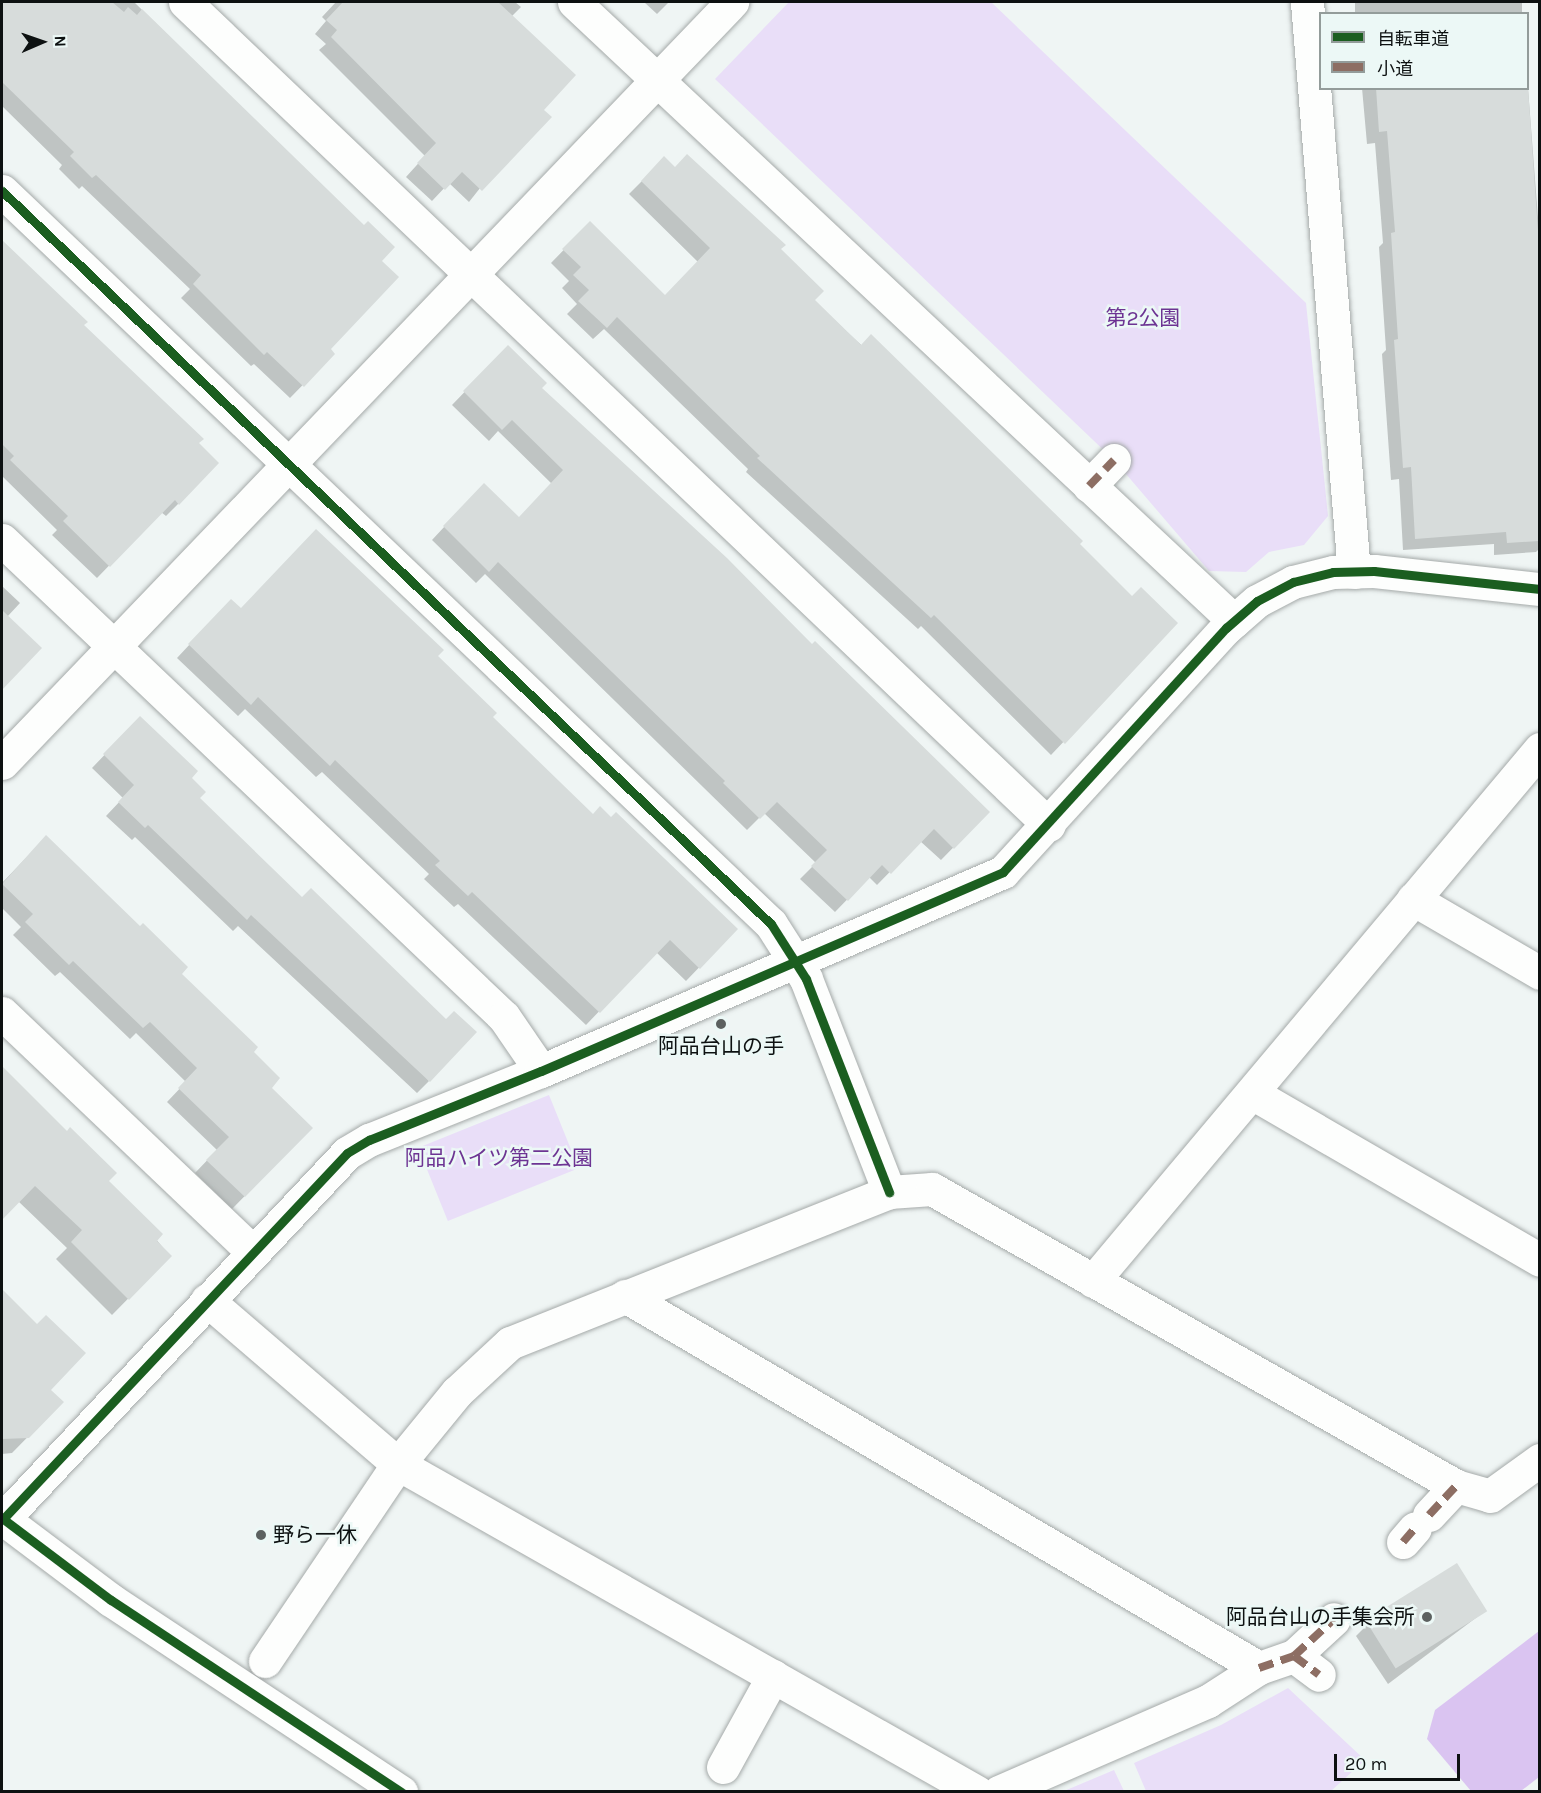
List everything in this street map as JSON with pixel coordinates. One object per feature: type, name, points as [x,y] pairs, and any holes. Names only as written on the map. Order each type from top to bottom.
[{"type":"street","points":[[185,2],[1049,825]]},
{"type":"street","points":[[574,2],[1234,621]]},
{"type":"street","points":[[2,764],[732,2]]},
{"type":"street","points":[[1307,2],[1354,572]]},
{"type":"street","points":[[2,191],[763,916],[797,961],[889,1192]]},
{"type":"street","points":[[1089,486],[1114,460]]},
{"type":"street","points":[[2,540],[504,1017],[541,1071]]},
{"type":"street","points":[[401,1791],[111,1600],[2,1518],[207,1300],[358,1146],[541,1071],[1003,872],[1049,825],[1234,621],[1257,601],[1293,582],[1333,572],[1539,589]]},
{"type":"street","points":[[1093,1281],[1539,749]]},
{"type":"street","points":[[1413,899],[1539,973]]},
{"type":"street","points":[[2,1013],[253,1252]]},
{"type":"street","points":[[1252,1093],[1539,1260]]},
{"type":"street","points":[[265,1661],[398,1464],[457,1392],[510,1343],[889,1192],[932,1189],[1456,1486],[1490,1496],[1539,1460]]},
{"type":"street","points":[[625,1296],[1259,1668]]},
{"type":"street","points":[[207,1300],[398,1464],[977,1791]]},
{"type":"street","points":[[1416,1528],[1456,1486]]},
{"type":"street","points":[[999,1791],[1208,1701],[1259,1668],[1307,1666],[1334,1619]]},
{"type":"street","points":[[723,1767],[773,1676]]},
{"type":"green space","name":"第2公園","points":[[789,2],[991,2],[1306,303],[1328,516],[1304,545],[1269,552],[1246,572],[1209,571],[1114,460],[715,79]]},
{"type":"green space","name":"阿品ハイツ第二公園","points":[[549,1095],[579,1168],[448,1221],[418,1148]]},
{"type":"green space","points":[[1288,1688],[1365,1760],[1331,1791],[1146,1791],[1134,1763],[1221,1725]]},
{"type":"green space","points":[[1114,1770],[1124,1791],[1064,1791]]},
{"type":"shaded area","points":[[1539,1631],[1539,1777],[1521,1791],[1471,1791],[1427,1739],[1435,1710]]},
{"type":"building","points":[[2,2],[112,2],[124,12],[128,7],[137,15],[142,9],[364,225],[368,221],[395,247],[382,261],[399,277],[331,349],[335,354],[304,387],[267,352],[264,355],[193,284],[201,275],[96,175],[92,178],[70,156],[74,152],[2,82]]},
{"type":"building","points":[[343,2],[498,2],[576,75],[544,110],[552,117],[482,191],[462,172],[445,190],[417,163],[436,143],[331,37],[337,30],[326,20]]},
{"type":"building","points":[[1376,90],[1528,90],[1539,245],[1539,541],[1507,543],[1506,532],[1415,539],[1411,467],[1403,468],[1394,340],[1398,339],[1391,233],[1395,232],[1387,131],[1379,132]]},
{"type":"building","points":[[687,154],[786,245],[781,249],[824,291],[815,300],[861,345],[871,334],[1083,541],[1080,544],[1132,596],[1141,587],[1178,623],[1065,744],[934,615],[931,618],[757,458],[760,456],[617,317],[607,328],[578,301],[589,290],[573,275],[581,267],[562,249],[590,221],[665,295],[710,248],[641,181],[664,156],[675,167]]},
{"type":"building","points":[[2,240],[88,322],[84,325],[204,439],[199,443],[219,463],[179,505],[175,500],[110,567],[63,521],[68,516],[10,460],[14,456],[2,444]]},
{"type":"building","points":[[508,345],[547,383],[542,388],[727,558],[812,644],[815,641],[990,812],[954,849],[934,829],[891,874],[882,865],[848,901],[811,866],[827,850],[777,802],[760,819],[723,783],[725,781],[498,562],[489,572],[443,526],[484,483],[519,517],[563,470],[512,420],[502,430],[463,391]]},
{"type":"building","points":[[316,529],[444,650],[438,656],[497,713],[493,717],[593,814],[600,806],[611,817],[616,812],[738,929],[700,969],[670,940],[600,1013],[472,892],[468,896],[435,865],[440,861],[335,760],[330,766],[258,697],[251,705],[188,644],[231,599],[241,608]]},
{"type":"building","points":[[2,610],[42,648],[2,690]]},
{"type":"building","points":[[140,716],[198,771],[192,778],[206,792],[200,798],[302,897],[311,888],[446,1019],[454,1011],[477,1032],[430,1082],[251,915],[247,920],[148,825],[145,828],[118,802],[134,785],[103,754]]},
{"type":"building","points":[[46,835],[140,926],[143,923],[188,967],[182,974],[258,1047],[254,1052],[280,1078],[272,1088],[313,1128],[245,1197],[206,1160],[229,1137],[178,1088],[197,1068],[150,1022],[143,1028],[73,961],[69,965],[25,922],[33,914],[2,884]]},
{"type":"building","points":[[2,1066],[67,1131],[70,1127],[117,1173],[109,1181],[163,1234],[157,1241],[172,1256],[129,1300],[71,1242],[82,1230],[35,1186],[2,1220]]},
{"type":"building","points":[[2,1289],[37,1324],[46,1315],[86,1353],[51,1390],[64,1402],[29,1438],[2,1439]]},
{"type":"building","name":"阿品台山の手集会所","points":[[1457,1563],[1487,1611],[1396,1669],[1365,1620]]},
{"type":"marked path","points":[[1089,486],[1114,460]]},
{"type":"marked path","points":[[1429,1515],[1456,1486]]},
{"type":"marked path","points":[[1403,1542],[1415,1528]]},
{"type":"marked path","points":[[1259,1668],[1294,1656],[1334,1619]]},
{"type":"marked path","points":[[1294,1656],[1319,1675]]},
{"type":"cycle path","points":[[2,191],[771,924],[806,979],[889,1192]]},
{"type":"cycle path","points":[[3,1519],[347,1153],[369,1140],[541,1071],[1003,872],[1226,628],[1257,601],[1293,582],[1333,572],[1374,571],[1540,589]]},
{"type":"cycle path","points":[[2,1518],[111,1600],[401,1792]]},
{"type":"place","name":"阿品台山の手","points":[[721,1024]]},
{"type":"place","name":"野ら一休","points":[[261,1535]]},
{"type":"place","name":"阿品台山の手集会所","points":[[1427,1617]]}]
